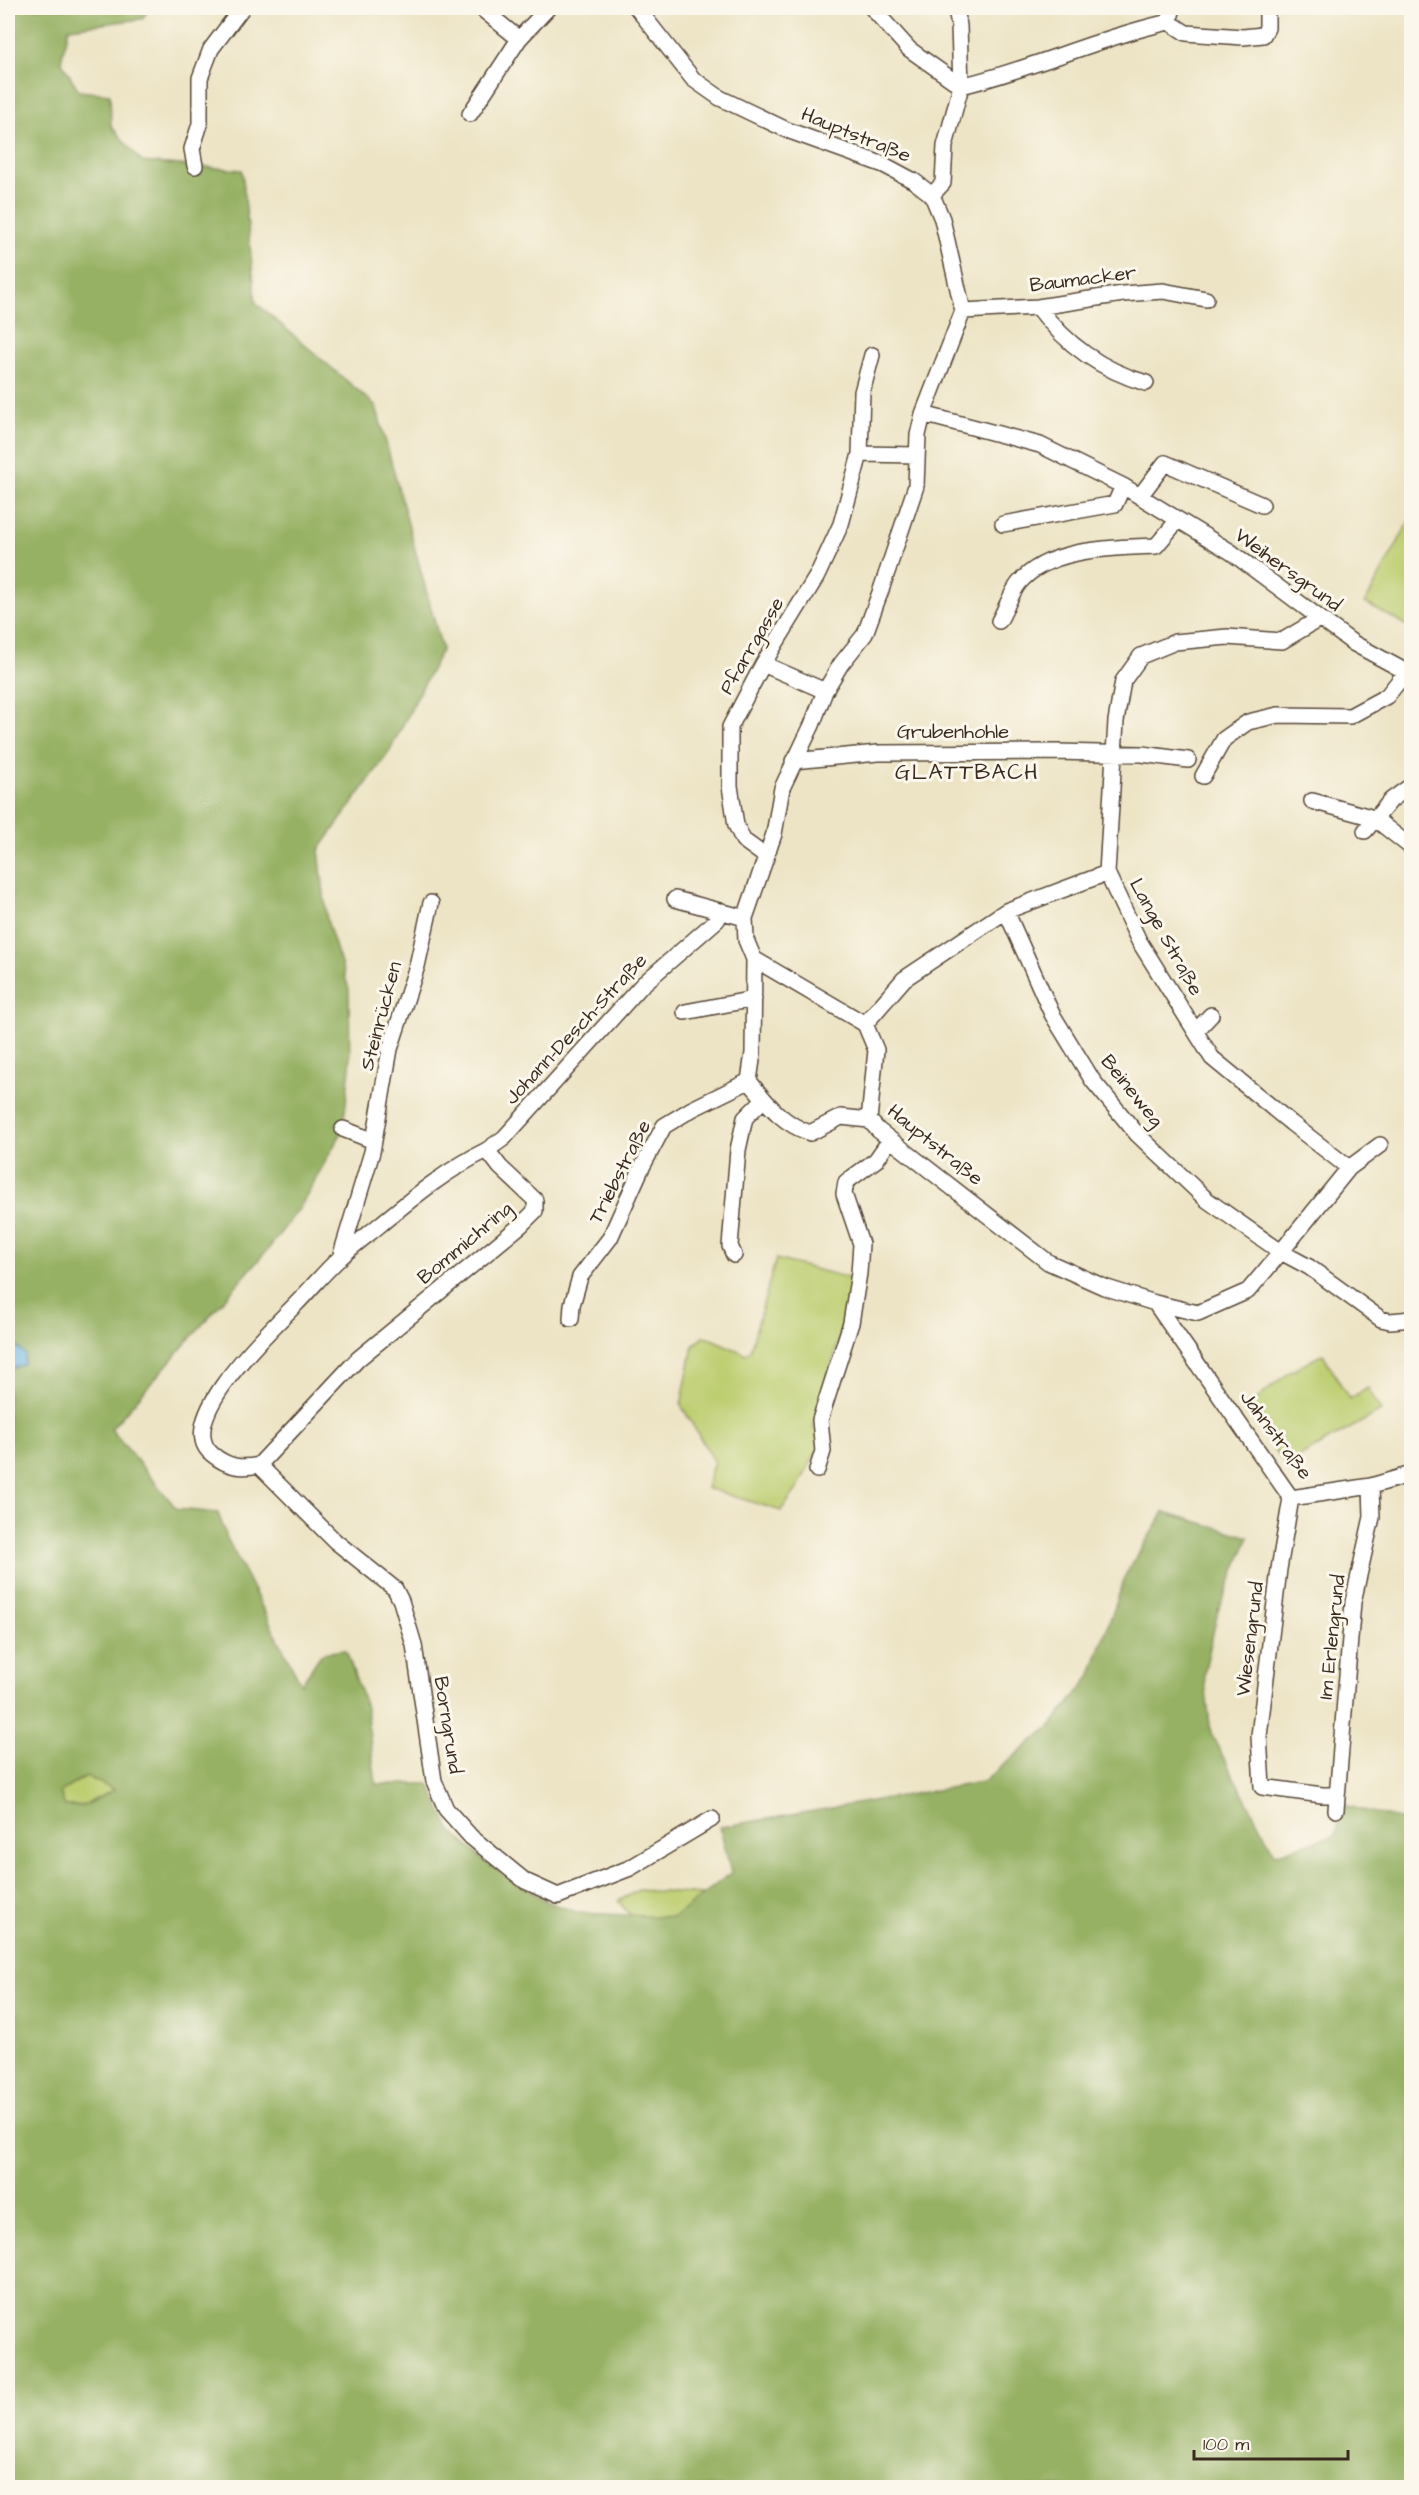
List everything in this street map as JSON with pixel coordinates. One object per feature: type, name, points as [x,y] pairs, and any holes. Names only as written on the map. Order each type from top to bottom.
[{"type":"street","points":[[195,166],[192,149],[200,124],[200,78],[211,49],[243,8]]},
{"type":"street","points":[[481,8],[519,39]]},
{"type":"street","points":[[470,114],[519,39],[548,8]]},
{"type":"street","name":"Hauptstraße","points":[[637,8],[693,79],[720,98],[787,130],[884,165],[914,181],[932,195]]},
{"type":"street","points":[[872,8],[909,49],[961,86]]},
{"type":"street","points":[[869,1120],[841,1117],[810,1133],[793,1127],[749,1081],[753,1053],[754,959],[746,940],[745,918],[774,834],[782,788],[793,761],[812,725],[825,691],[841,664],[865,634],[916,486],[916,454],[923,414],[963,311],[942,219],[932,195],[943,183],[945,146],[961,86],[959,26],[956,8]]},
{"type":"street","points":[[961,86],[1037,65],[1171,15],[1186,33],[1243,37],[1263,35],[1267,28],[1267,8]]},
{"type":"street","name":"Baumacker","points":[[963,311],[1038,307],[1123,294],[1163,291],[1206,299]]},
{"type":"street","points":[[1038,307],[1053,327],[1093,360],[1119,375],[1146,383]]},
{"type":"street","name":"Pfarrgasse","points":[[765,856],[743,840],[736,825],[730,786],[730,727],[763,664],[817,576],[841,524],[860,454],[862,392],[872,355]]},
{"type":"street","name":"Weihersgrund","points":[[923,414],[1040,446],[1123,486],[1231,552],[1353,644],[1409,673]]},
{"type":"street","points":[[860,454],[916,454]]},
{"type":"street","name":"Weihersgrund","points":[[1140,496],[1165,463],[1262,505]]},
{"type":"street","points":[[1003,524],[1115,504],[1123,486]]},
{"type":"street","points":[[999,621],[1019,583],[1045,562],[1100,548],[1156,546],[1178,520]]},
{"type":"street","name":"Lange Straße","points":[[1320,619],[1282,641],[1227,637],[1175,642],[1141,656],[1123,681],[1116,720],[1107,873],[1139,940],[1212,1058],[1349,1168]]},
{"type":"street","points":[[763,664],[825,691]]},
{"type":"street","points":[[1203,776],[1224,739],[1248,722],[1278,715],[1350,716],[1387,696],[1409,673]]},
{"type":"street","name":"Grubenhohle","points":[[793,761],[878,753],[1115,753]]},
{"type":"street","points":[[1115,753],[1188,760]]},
{"type":"street","points":[[1370,824],[1391,800],[1412,785]]},
{"type":"street","points":[[1312,801],[1370,824],[1412,848]]},
{"type":"street","points":[[754,959],[865,1024],[904,979],[1006,911],[1107,873]]},
{"type":"street","points":[[675,899],[745,918]]},
{"type":"street","name":"Steinrücken","points":[[340,1258],[374,1141],[390,1049],[417,966],[431,903]]},
{"type":"street","name":"Beineweg","points":[[1006,911],[1052,1014],[1093,1081],[1137,1134],[1207,1200],[1281,1252]]},
{"type":"street","name":"Johann-Desch-Straße","points":[[487,1150],[504,1138],[642,985],[717,920],[722,912]]},
{"type":"street","points":[[685,1012],[753,999]]},
{"type":"street","name":"Lange Straße","points":[[1196,1031],[1211,1015]]},
{"type":"street","name":"Hauptstraße","points":[[865,1024],[876,1050],[869,1120],[890,1140],[1048,1262],[1095,1284],[1155,1303],[1198,1313],[1248,1291],[1349,1168],[1380,1145]]},
{"type":"street","name":"Triebstraße","points":[[571,1319],[572,1305],[580,1277],[610,1238],[640,1169],[664,1126],[749,1081]]},
{"type":"street","points":[[734,1255],[730,1246],[738,1150],[745,1119],[764,1099]]},
{"type":"street","points":[[343,1129],[374,1141]]},
{"type":"street","points":[[817,1470],[823,1451],[820,1420],[851,1323],[859,1273],[861,1244],[844,1194],[846,1182],[876,1160],[890,1140]]},
{"type":"street","points":[[259,1465],[234,1467],[222,1462],[209,1452],[203,1439],[202,1425],[215,1396],[261,1338],[340,1258],[411,1200],[463,1162],[487,1150]]},
{"type":"street","name":"Bommichring","points":[[259,1465],[358,1359],[535,1211],[535,1200],[500,1167],[487,1150]]},
{"type":"street","points":[[1281,1252],[1309,1267],[1380,1319],[1390,1321],[1412,1319]]},
{"type":"street","name":"Jahnstraße","points":[[1155,1303],[1292,1498],[1371,1486],[1412,1474]]},
{"type":"street","name":"Borngrund","points":[[259,1465],[335,1540],[395,1589],[401,1601],[414,1645],[434,1781],[446,1809],[471,1837],[525,1881],[558,1896],[630,1868],[712,1819]]},
{"type":"street","name":"Im Erlengrund","points":[[1262,1787],[1322,1795],[1336,1803],[1353,1602],[1372,1517],[1371,1486]]},
{"type":"street","name":"Wiesengrund","points":[[1262,1787],[1259,1736],[1279,1569],[1292,1498]]},
{"type":"green space","points":[[8,8],[150,8],[142,19],[69,28],[61,61],[79,91],[110,94],[111,126],[142,162],[242,170],[256,303],[376,406],[442,649],[389,752],[319,850],[327,920],[349,989],[350,1068],[343,1129],[301,1206],[269,1248],[111,1429],[177,1509],[218,1513],[227,1538],[301,1684],[322,1653],[346,1650],[366,1708],[376,1784],[429,1784],[450,1829],[484,1861],[548,1902],[579,1913],[674,1917],[731,1873],[720,1827],[983,1782],[1052,1725],[1090,1677],[1126,1574],[1164,1512],[1249,1537],[1218,1611],[1204,1674],[1211,1734],[1275,1854],[1335,1835],[1343,1805],[1411,1822],[1411,2487],[8,2488]],"holes":[[[86,1776],[114,1790],[82,1806],[65,1806],[60,1792]]]},
{"type":"green space","points":[[1410,520],[1412,521],[1411,628],[1365,603]]},
{"type":"green space","points":[[776,1259],[856,1280],[813,1428],[818,1430],[818,1449],[797,1489],[781,1511],[706,1488],[714,1461],[681,1405],[693,1346],[704,1336],[746,1354],[750,1351]]},
{"type":"green space","points":[[1323,1354],[1349,1399],[1368,1388],[1381,1411],[1285,1465],[1248,1407],[1288,1373]]},
{"type":"green space","points":[[86,1776],[115,1789],[82,1806],[64,1806],[60,1792]]},
{"type":"green space","points":[[639,1890],[714,1896],[713,1934],[633,1918],[618,1901]]},
{"type":"water","points":[[8,1345],[15,1345],[25,1354],[24,1364],[11,1369],[8,1366]]},
{"type":"district","name":"GLATTBACH","points":[[967,772]]}]
